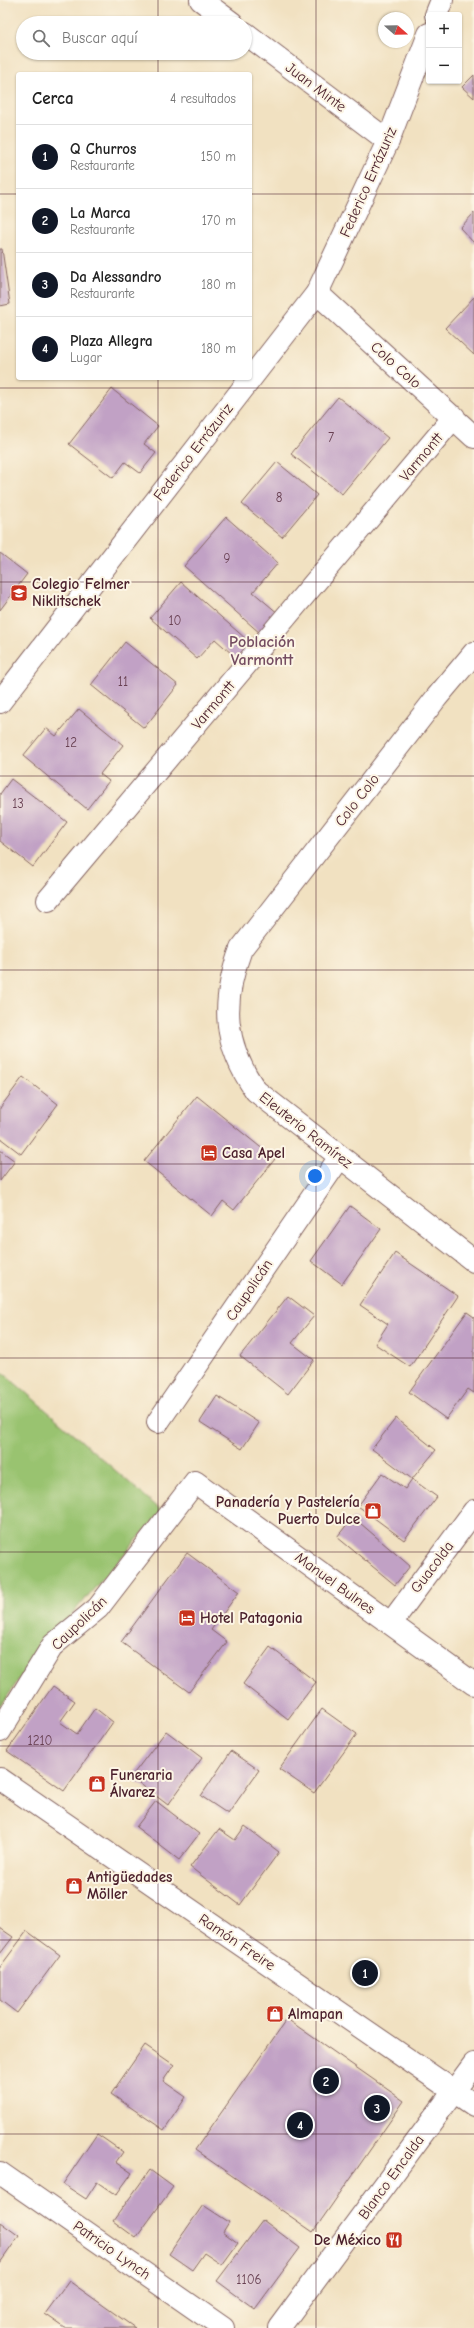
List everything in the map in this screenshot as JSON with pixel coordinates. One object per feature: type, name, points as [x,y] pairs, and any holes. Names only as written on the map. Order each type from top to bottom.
[{"type":"street","points":[[201,0],[223,16]]},
{"type":"street","points":[[437,12],[442,0]]},
{"type":"street","name":"Juan Minte","points":[[252,38],[388,141]]},
{"type":"street","name":"Federico Errázuriz","points":[[252,377],[317,293],[388,141],[426,42]]},
{"type":"street","name":"Colo Colo","points":[[317,293],[454,417],[474,437]]},
{"type":"street","name":"Federico Errázuriz","points":[[0,702],[250,380]]},
{"type":"street","name":"Varmontt","points":[[48,900],[454,417]]},
{"type":"street","name":"Colo Colo","points":[[241,949],[474,653]]},
{"type":"street","name":"Eleuterio Ramírez","points":[[241,949],[228,990],[227,1012],[230,1033],[244,1073],[256,1091],[474,1261]]},
{"type":"street","name":"Caupolicán","points":[[158,1422],[340,1157]]},
{"type":"street","name":"Caupolicán","points":[[0,1731],[53,1645],[98,1608],[195,1482]]},
{"type":"street","name":"Manuel Bulnes","points":[[195,1482],[474,1684]]},
{"type":"street","name":"Guacolda","points":[[391,1624],[474,1511]]},
{"type":"street","name":"Ramón Freire","points":[[0,1779],[474,2105]]},
{"type":"street","name":"Blanco Encalda","points":[[279,2328],[474,2064]]},
{"type":"street","name":"Patricio Lynch","points":[[0,2173],[224,2328]]},
{"type":"green space","points":[[0,1370],[162,1511],[36,1655],[0,1707]]},
{"type":"building","points":[[474,75],[474,98],[462,87]]},
{"type":"building","points":[[474,213],[474,243],[460,228]]},
{"type":"building","points":[[0,249],[2,249],[10,304],[0,306]]},
{"type":"building","points":[[474,297],[474,355],[445,328]]},
{"type":"building","points":[[112,389],[158,426],[144,444],[156,453],[140,473],[125,462],[113,478],[69,444]]},
{"type":"building","points":[[338,397],[388,438],[342,494],[291,454]]},
{"type":"building","points":[[277,462],[317,495],[282,537],[242,504]]},
{"type":"building","points":[[226,517],[278,563],[253,592],[279,614],[261,634],[184,566]]},
{"type":"building","points":[[0,553],[27,574],[0,610]]},
{"type":"building","points":[[181,582],[254,646],[241,662],[215,639],[197,659],[150,618]]},
{"type":"building","points":[[125,642],[178,685],[144,728],[91,685]]},
{"type":"building","points":[[79,709],[123,745],[100,774],[109,781],[87,809],[23,756],[46,728],[56,736]]},
{"type":"building","points":[[11,779],[67,822],[33,867],[0,841],[0,794]]},
{"type":"building","points":[[23,1077],[58,1104],[21,1154],[0,1138],[0,1108]]},
{"type":"building","points":[[197,1096],[275,1159],[234,1210],[223,1201],[212,1216],[144,1161]]},
{"type":"building","points":[[0,1150],[15,1161],[0,1181]]},
{"type":"building","points":[[350,1206],[381,1229],[342,1284],[311,1261]]},
{"type":"building","points":[[395,1253],[458,1296],[410,1367],[375,1344],[388,1324],[360,1305]]},
{"type":"building","points":[[288,1296],[314,1316],[292,1343],[314,1360],[288,1394],[240,1356]]},
{"type":"building","points":[[467,1312],[474,1317],[474,1393],[468,1389],[446,1419],[409,1392]]},
{"type":"building","points":[[217,1396],[259,1423],[242,1449],[200,1422]]},
{"type":"building","points":[[396,1418],[436,1450],[412,1479],[372,1449]]},
{"type":"building","points":[[382,1473],[405,1489],[412,1479],[437,1497],[404,1540],[358,1506]]},
{"type":"building","points":[[353,1517],[410,1566],[395,1585],[337,1537]]},
{"type":"building","points":[[187,1553],[239,1592],[211,1630],[227,1642],[189,1692],[121,1642]]},
{"type":"building","points":[[270,1647],[316,1682],[288,1719],[243,1684]]},
{"type":"building","points":[[53,1686],[75,1701],[60,1722],[77,1734],[95,1708],[113,1722],[64,1791],[7,1751]]},
{"type":"building","points":[[322,1709],[357,1734],[314,1793],[279,1769]]},
{"type":"building","points":[[166,1731],[202,1758],[168,1805],[131,1777]]},
{"type":"building","points":[[231,1751],[259,1770],[228,1814],[201,1796]]},
{"type":"building","points":[[156,1801],[199,1834],[179,1860],[136,1827]]},
{"type":"building","points":[[245,1826],[279,1852],[240,1905],[190,1867],[219,1829],[235,1840]]},
{"type":"building","points":[[0,1928],[13,1937],[0,1954]]},
{"type":"building","points":[[27,1931],[60,1955],[17,2013],[0,2000],[0,1967]]},
{"type":"building","points":[[287,2019],[404,2101],[313,2232],[195,2150]]},
{"type":"building","points":[[145,2045],[174,2065],[163,2081],[186,2097],[164,2130],[111,2094]]},
{"type":"building","points":[[97,2134],[123,2152],[116,2162],[132,2173],[116,2195],[97,2182],[86,2199],[63,2184]]},
{"type":"building","points":[[150,2170],[173,2187],[136,2238],[113,2221]]},
{"type":"building","points":[[203,2205],[229,2222],[223,2232],[238,2243],[222,2265],[204,2253],[192,2270],[169,2254]]},
{"type":"building","points":[[263,2220],[300,2248],[255,2309],[217,2281]]},
{"type":"building","points":[[0,2222],[19,2236],[0,2263]]},
{"type":"building","points":[[69,2281],[135,2328],[65,2328],[45,2314]]},
{"type":"place","name":"Colegio Felmer Niklitschek","points":[[19,593]]},
{"type":"place","name":"Casa Apel","points":[[209,1153]]},
{"type":"place","name":"Panadería y Pastelería Puerto Dulce","points":[[373,1511]]},
{"type":"place","name":"Hotel Patagonia","points":[[187,1618]]},
{"type":"place","name":"Funeraria Álvarez","points":[[97,1784]]},
{"type":"place","name":"Antigüedades Möller","points":[[74,1886]]},
{"type":"place","name":"Q Churros","points":[[365,1973]]},
{"type":"place","name":"Almapan","points":[[275,2014]]},
{"type":"place","name":"La Marca","points":[[326,2081]]},
{"type":"place","name":"Da Alessandro","points":[[377,2108]]},
{"type":"place","name":"Plaza Allegra","points":[[300,2125]]},
{"type":"place","name":"De México","points":[[394,2240]]},
{"type":"district","name":"Población Varmontt","points":[[262,651]]}]
